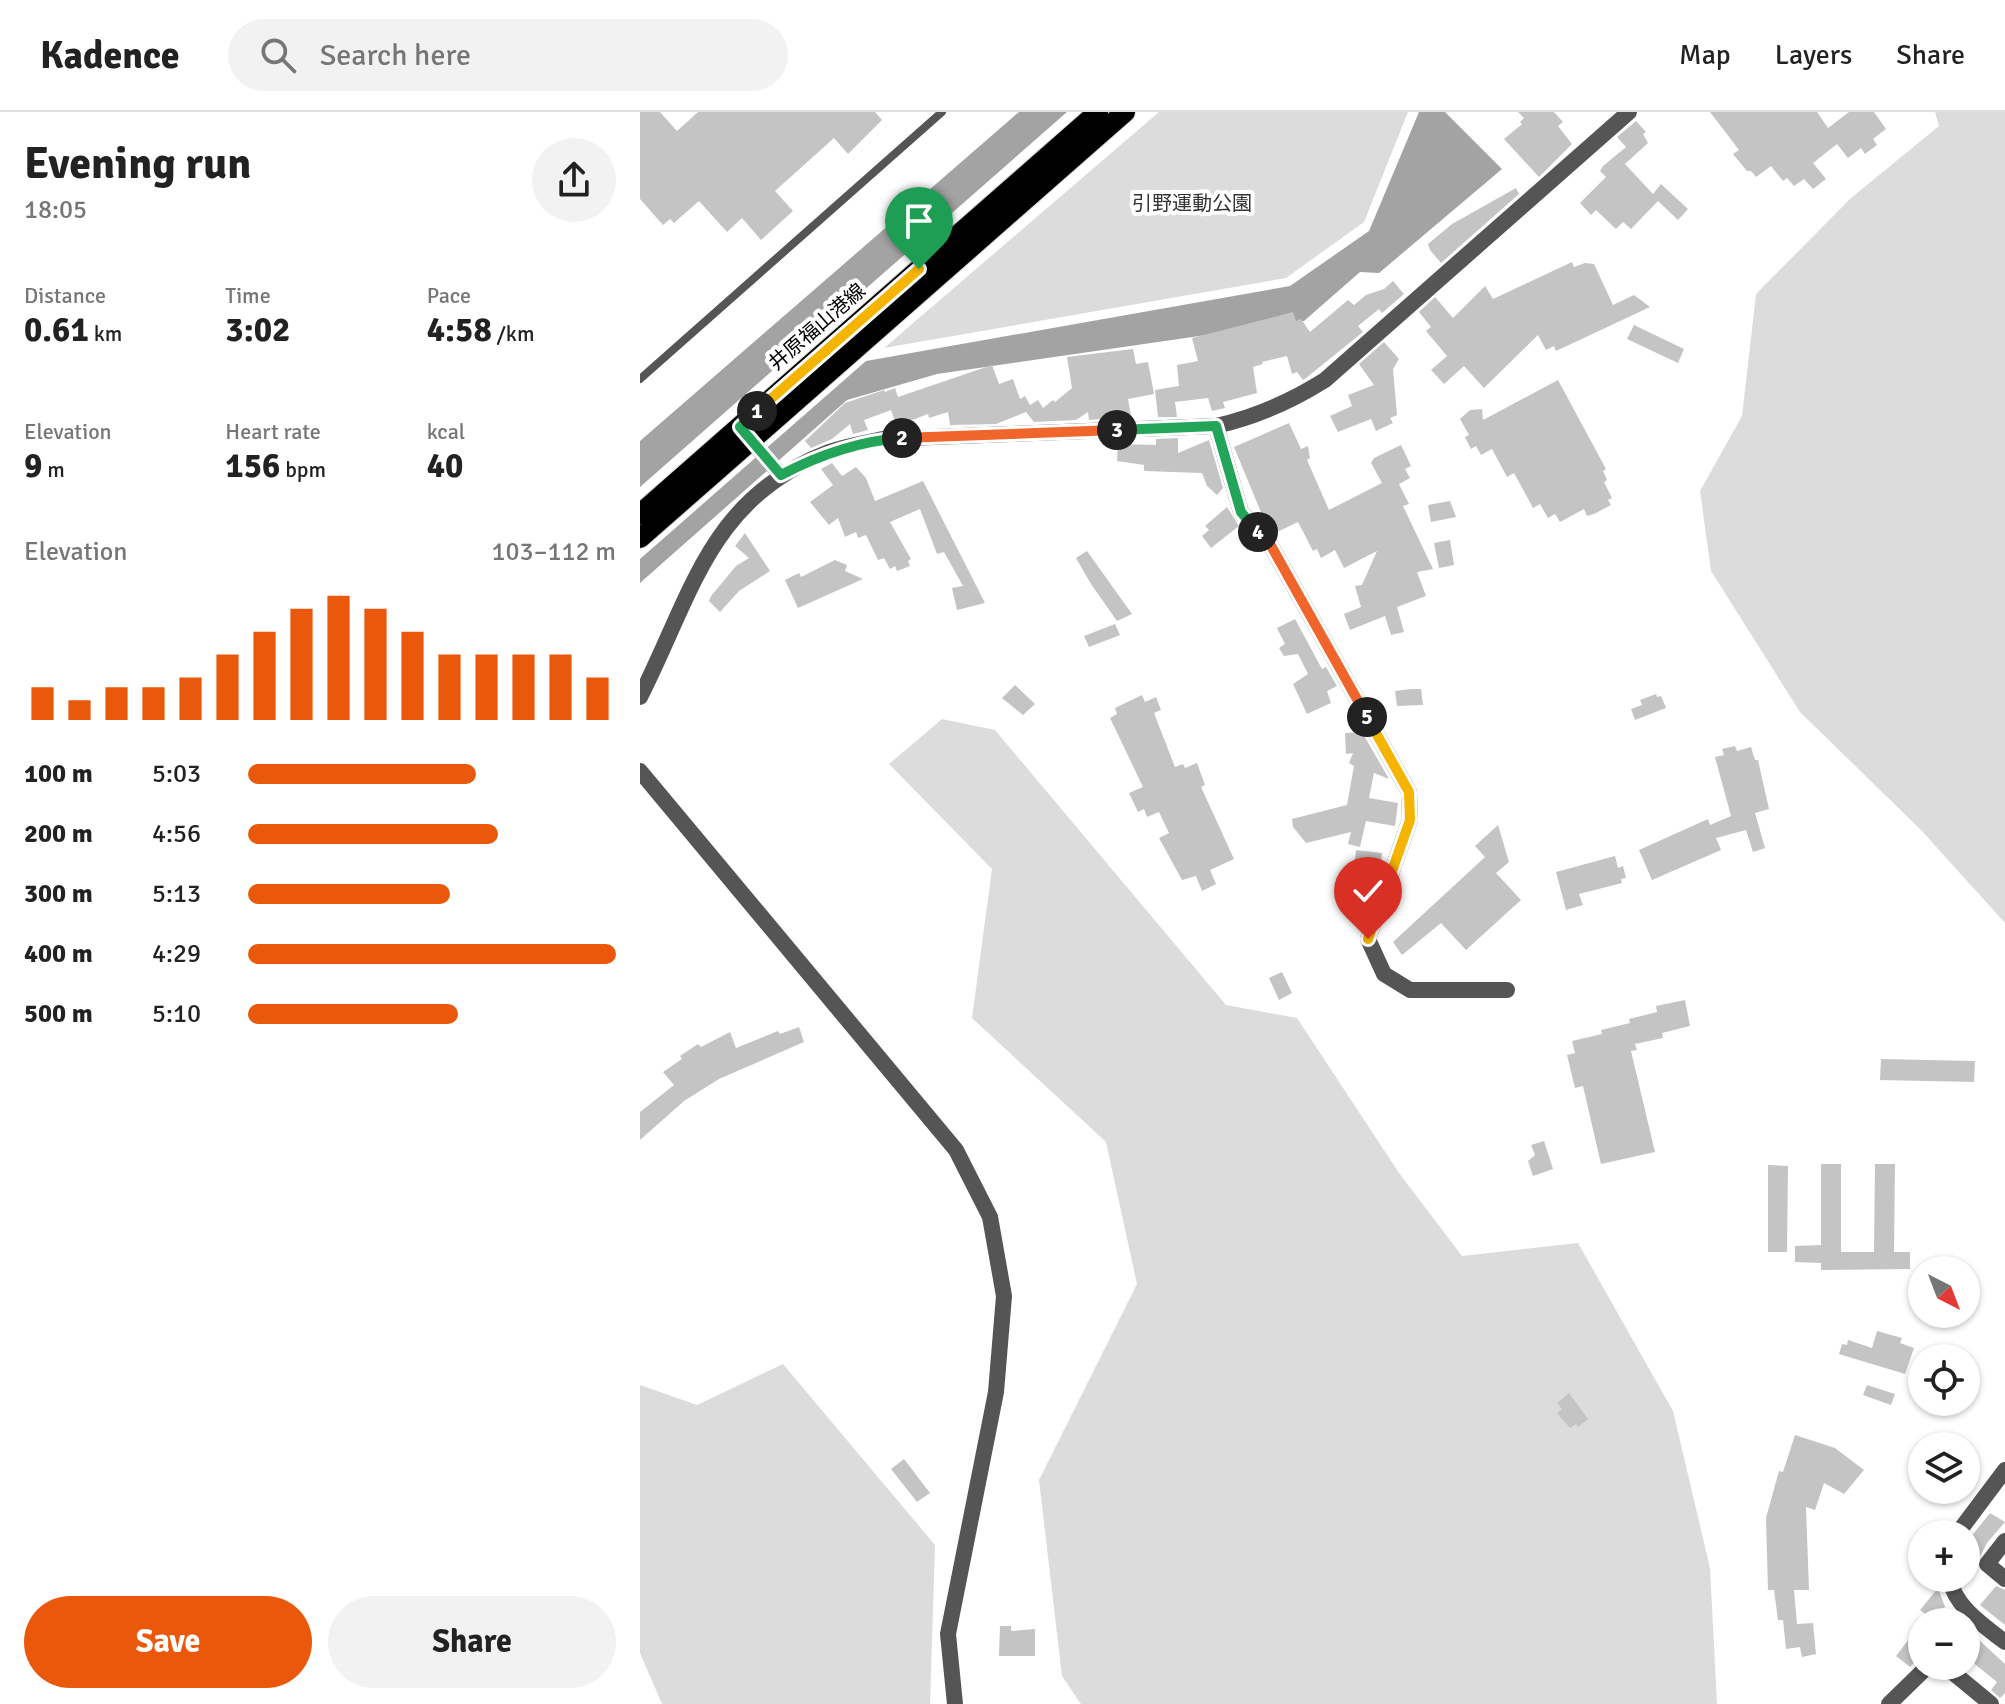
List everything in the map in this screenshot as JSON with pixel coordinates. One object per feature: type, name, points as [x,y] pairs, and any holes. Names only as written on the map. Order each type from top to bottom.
[{"type":"main road","name":"井原福山港線","points":[[640,514],[750,439],[1098,112]]},
{"type":"main road","name":"井原福山港線","points":[[640,538],[1125,112]]},
{"type":"street","points":[[640,697],[712,544],[779,472],[832,451],[883,439],[1216,426],[1295,399],[1325,380],[1629,112]]},
{"type":"street","points":[[1216,426],[1241,512],[1270,544],[1409,792],[1410,820],[1368,939],[1384,974],[1410,990],[1507,990]]},
{"type":"street","points":[[750,439],[779,472]]},
{"type":"street","points":[[640,771],[956,1150],[990,1217],[1004,1296],[996,1392],[948,1634],[955,1704]]},
{"type":"street","points":[[1968,1520],[2005,1470]]},
{"type":"street","points":[[2005,1541],[1987,1564],[2005,1579]]},
{"type":"street","points":[[1980,1627],[2005,1642]]},
{"type":"street","points":[[1889,1704],[1914,1680]]},
{"type":"street","points":[[1962,1680],[1991,1704]]},
{"type":"lane","points":[[640,379],[942,112]]},
{"type":"green space","name":"引野運動公園","points":[[1159,112],[1408,112],[1364,222],[1286,278],[884,348]]},
{"type":"green space","points":[[1935,112],[2005,112],[2005,923],[1921,830],[1800,712],[1711,571],[1700,491],[1742,416],[1756,294],[1851,198],[1939,126]]},
{"type":"green space","points":[[942,719],[995,730],[1226,1005],[1297,1018],[1399,1173],[1462,1256],[1578,1243],[1673,1411],[1710,1568],[1717,1704],[1081,1704],[1062,1676],[1039,1480],[1137,1284],[1106,1142],[972,1018],[992,869],[889,764]]},
{"type":"green space","points":[[783,1364],[935,1545],[930,1704],[662,1704],[640,1653],[640,1385],[697,1405]]},
{"type":"shaded area","points":[[1019,112],[1067,112],[640,487],[640,441]]},
{"type":"shaded area","points":[[1419,112],[1445,112],[1502,169],[1379,273],[1360,272],[1304,321],[937,374],[847,400],[640,583],[640,559],[866,361],[1290,286],[1369,231]]},
{"type":"building","points":[[640,112],[660,112],[677,131],[698,112],[875,112],[882,120],[848,154],[834,138],[775,191],[793,211],[761,240],[742,218],[727,232],[699,201],[674,223],[670,219],[663,225],[640,199]]},
{"type":"building","points":[[1518,112],[1554,112],[1563,122],[1558,126],[1572,144],[1539,177],[1504,139],[1522,124],[1520,122],[1524,118]]},
{"type":"building","points":[[1710,112],[1817,112],[1828,128],[1849,112],[1874,112],[1886,129],[1873,139],[1877,145],[1865,154],[1861,148],[1848,158],[1837,144],[1813,163],[1826,179],[1813,189],[1804,179],[1794,186],[1787,178],[1783,181],[1771,166],[1756,177],[1747,171],[1733,154],[1739,150]]},
{"type":"building","points":[[1636,121],[1646,132],[1643,134],[1648,143],[1625,164],[1653,194],[1661,184],[1688,209],[1678,220],[1658,201],[1631,229],[1623,222],[1616,229],[1596,210],[1591,215],[1580,203],[1606,177],[1600,171],[1603,166],[1626,147],[1617,137]]},
{"type":"building","points":[[1516,188],[1519,194],[1441,263],[1428,244],[1452,224]]},
{"type":"building","points":[[1572,262],[1574,267],[1594,264],[1613,305],[1634,295],[1650,307],[1556,351],[1554,346],[1546,350],[1538,335],[1484,388],[1464,366],[1444,384],[1431,370],[1447,356],[1426,331],[1431,327],[1419,312],[1435,297],[1453,318],[1485,286],[1493,299]]},
{"type":"building","points":[[1393,281],[1404,294],[1382,313],[1379,309],[1358,326],[1363,332],[1303,380],[1297,372],[1292,374],[1287,356],[1262,362],[1253,367],[1257,393],[1223,402],[1225,408],[1212,411],[1208,398],[1175,402],[1177,417],[1158,417],[1155,390],[1179,386],[1177,365],[1198,361],[1192,338],[1293,312],[1296,321],[1301,319],[1310,332],[1348,300],[1354,305]]},
{"type":"building","points":[[1634,325],[1684,349],[1678,363],[1627,339]]},
{"type":"building","points":[[1384,342],[1399,359],[1393,369],[1397,415],[1390,418],[1393,423],[1376,431],[1371,419],[1338,432],[1330,416],[1352,406],[1348,395],[1374,385],[1359,364]]},
{"type":"building","points":[[1133,349],[1136,364],[1148,362],[1154,394],[1128,399],[1131,416],[1089,420],[1088,412],[1076,420],[1034,422],[1026,412],[996,424],[950,425],[948,412],[929,418],[928,414],[907,422],[908,427],[897,427],[891,410],[864,420],[868,430],[853,434],[850,424],[832,439],[811,448],[805,441],[845,403],[895,388],[898,397],[992,365],[999,384],[1013,379],[1020,399],[1025,396],[1030,405],[1038,400],[1043,408],[1072,388],[1067,357]]},
{"type":"building","points":[[1558,380],[1606,469],[1603,471],[1607,480],[1604,482],[1612,498],[1608,500],[1611,505],[1594,514],[1587,516],[1584,509],[1560,522],[1555,514],[1548,518],[1540,504],[1533,508],[1514,473],[1507,477],[1492,449],[1481,455],[1476,446],[1471,449],[1465,437],[1469,435],[1460,419],[1470,410],[1482,409],[1483,420]]},
{"type":"building","points":[[1289,423],[1301,449],[1308,446],[1310,458],[1307,460],[1329,510],[1382,483],[1371,463],[1374,458],[1401,445],[1411,466],[1405,469],[1410,478],[1399,484],[1409,504],[1403,506],[1433,569],[1417,572],[1426,596],[1397,607],[1404,632],[1391,635],[1385,616],[1350,630],[1344,614],[1361,607],[1355,586],[1362,585],[1377,551],[1344,568],[1335,550],[1321,558],[1317,549],[1313,551],[1298,522],[1275,533],[1265,522],[1234,447]]},
{"type":"building","points":[[1178,438],[1178,453],[1209,440],[1223,488],[1217,495],[1207,486],[1202,473],[1144,471],[1144,465],[1117,461],[1118,444],[1156,445],[1156,439]]},
{"type":"building","points":[[832,463],[842,476],[856,467],[866,478],[875,501],[923,481],[985,603],[957,610],[952,588],[963,586],[944,552],[937,554],[920,509],[890,522],[911,559],[908,561],[910,566],[897,571],[895,566],[890,569],[884,558],[878,560],[866,535],[858,538],[856,532],[845,537],[838,518],[829,525],[810,502],[833,485],[821,469]]},
{"type":"building","points":[[1450,501],[1456,517],[1431,522],[1428,505]]},
{"type":"building","points":[[1227,507],[1239,526],[1211,548],[1202,536],[1209,530],[1205,526]]},
{"type":"building","points":[[745,533],[770,571],[739,591],[720,612],[709,601],[736,566],[749,558],[735,546]]},
{"type":"building","points":[[1450,540],[1454,565],[1439,568],[1434,543]]},
{"type":"building","points":[[1087,551],[1132,614],[1117,621],[1076,558]]},
{"type":"building","points":[[835,560],[847,565],[845,571],[863,579],[798,608],[785,580],[799,573],[801,577]]},
{"type":"building","points":[[1295,619],[1322,669],[1326,667],[1337,686],[1327,691],[1331,703],[1307,714],[1293,684],[1308,674],[1298,654],[1284,656],[1279,648],[1285,644],[1277,628]]},
{"type":"building","points":[[1115,624],[1120,635],[1089,647],[1084,636]]},
{"type":"building","points":[[1015,685],[1035,704],[1023,715],[1002,698]]},
{"type":"building","points":[[1421,689],[1423,705],[1397,706],[1395,691]]},
{"type":"building","points":[[1656,694],[1657,697],[1661,696],[1666,708],[1635,720],[1631,709],[1642,705],[1640,700]]},
{"type":"building","points":[[1142,695],[1145,702],[1156,697],[1161,710],[1154,713],[1175,767],[1183,764],[1185,768],[1197,763],[1205,785],[1201,787],[1234,859],[1210,870],[1216,884],[1202,891],[1196,876],[1182,880],[1159,838],[1169,833],[1159,812],[1147,817],[1144,809],[1138,812],[1129,793],[1143,787],[1110,718],[1117,714],[1115,708]]},
{"type":"building","points":[[1362,732],[1389,779],[1374,773],[1369,798],[1398,803],[1395,826],[1366,821],[1360,847],[1348,844],[1351,832],[1306,843],[1293,827],[1292,819],[1347,805],[1354,766],[1349,763],[1353,753],[1346,754],[1345,733]]},
{"type":"building","points":[[1735,746],[1737,751],[1751,747],[1755,760],[1758,760],[1769,809],[1755,813],[1765,848],[1753,852],[1746,830],[1716,838],[1721,850],[1652,880],[1639,850],[1708,819],[1710,825],[1731,816],[1715,757],[1724,755],[1722,749]]},
{"type":"building","points":[[1498,825],[1509,862],[1496,873],[1521,900],[1466,950],[1441,923],[1402,955],[1393,942],[1485,857],[1475,846]]},
{"type":"building","points":[[1356,850],[1382,853],[1380,871],[1354,868]]},
{"type":"building","points":[[1615,856],[1618,868],[1623,866],[1626,878],[1621,879],[1622,883],[1579,894],[1583,905],[1566,910],[1556,872]]},
{"type":"building","points":[[1282,972],[1292,993],[1279,1000],[1269,978]]},
{"type":"building","points":[[1685,1000],[1690,1026],[1662,1033],[1663,1038],[1635,1044],[1637,1050],[1631,1051],[1655,1152],[1601,1164],[1583,1086],[1575,1088],[1567,1055],[1575,1053],[1572,1041],[1602,1034],[1601,1030],[1657,1012],[1656,1006]]},
{"type":"building","points":[[799,1027],[804,1042],[719,1079],[684,1101],[640,1140],[640,1112],[674,1085],[663,1072],[682,1059],[680,1056],[698,1044],[701,1047],[730,1032],[736,1048],[778,1031],[780,1034]]},
{"type":"building","points":[[1881,1059],[1975,1061],[1974,1082],[1880,1080]]},
{"type":"building","points":[[1544,1141],[1553,1169],[1533,1176],[1528,1161],[1535,1155],[1531,1145]]},
{"type":"building","points":[[1821,1164],[1841,1164],[1841,1252],[1874,1252],[1875,1164],[1895,1164],[1894,1252],[1910,1252],[1908,1269],[1821,1270],[1821,1263],[1795,1262],[1795,1246],[1821,1245]]},
{"type":"building","points":[[1768,1165],[1788,1166],[1787,1252],[1768,1252]]},
{"type":"building","points":[[1877,1331],[1902,1338],[1900,1343],[1908,1346],[1905,1374],[1839,1354],[1842,1344],[1847,1345],[1848,1340],[1872,1348]]},
{"type":"building","points":[[1867,1385],[1895,1394],[1891,1405],[1863,1395]]},
{"type":"building","points":[[1569,1393],[1588,1419],[1578,1427],[1576,1424],[1570,1428],[1557,1413],[1562,1409],[1557,1403]]},
{"type":"building","points":[[1795,1435],[1835,1448],[1864,1470],[1844,1494],[1824,1483],[1815,1510],[1806,1507],[1809,1590],[1794,1590],[1797,1624],[1813,1623],[1816,1654],[1802,1657],[1800,1647],[1786,1649],[1783,1620],[1778,1620],[1774,1590],[1768,1590],[1766,1518],[1779,1471],[1783,1472]]},
{"type":"building","points":[[904,1459],[930,1493],[917,1502],[891,1469]]},
{"type":"building","points":[[1990,1513],[2005,1522],[1980,1556],[1980,1526]]},
{"type":"building","points":[[1996,1586],[2005,1590],[2005,1625],[1980,1605]]},
{"type":"building","points":[[1935,1592],[1939,1592],[1944,1608],[1922,1608]]},
{"type":"building","points":[[1000,1626],[1011,1626],[1011,1631],[1035,1629],[1035,1656],[999,1656]]},
{"type":"building","points":[[1908,1640],[1908,1665],[1896,1656]]},
{"type":"building","points":[[1980,1641],[2005,1664],[2005,1693],[2000,1698],[1991,1690],[1997,1682],[1980,1668]]},
{"type":"route","points":[[919,269],[740,427],[781,475],[832,451],[883,439],[1216,426],[1241,512],[1270,544],[1409,792],[1410,820],[1368,939]]}]
